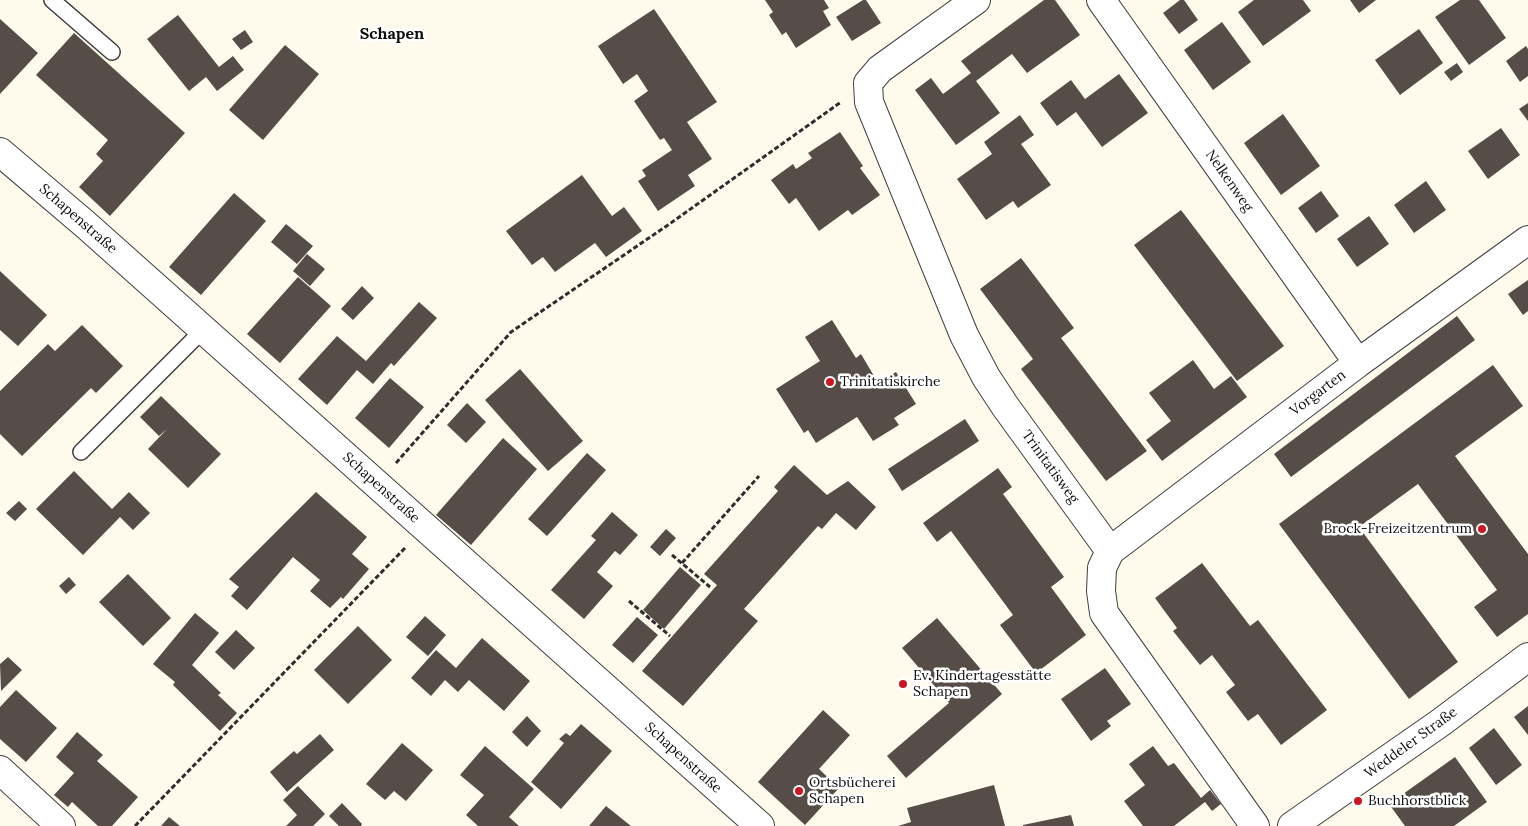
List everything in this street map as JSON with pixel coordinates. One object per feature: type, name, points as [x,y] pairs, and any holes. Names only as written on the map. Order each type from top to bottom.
[{"type":"street","points":[[868,83],[880,69],[976,0]]},
{"type":"street","name":"Nelkenweg","points":[[1100,0],[1358,362]]},
{"type":"street","name":"Trinitatisweg","points":[[868,83],[869,102],[964,335],[986,377],[1005,406],[1110,551]]},
{"type":"street","name":"Schapenstraße","points":[[0,152],[86,225],[760,826]]},
{"type":"street","name":"Vorgarten","points":[[1110,551],[1358,362],[1528,240]]},
{"type":"street","points":[[1110,551],[1102,568],[1101,591],[1104,613],[1256,826]]},
{"type":"street","name":"Weddeler Straße","points":[[1292,826],[1528,658]]},
{"type":"street","points":[[0,770],[61,826]]},
{"type":"lane","points":[[52,0],[112,52]]},
{"type":"lane","points":[[81,452],[203,330]]},
{"type":"path","points":[[377,484],[511,332],[668,225],[868,83]]},
{"type":"path","points":[[682,562],[760,476]]},
{"type":"path","points":[[135,826],[426,527]]},
{"type":"path","points":[[672,555],[710,587]]},
{"type":"path","points":[[629,601],[670,636]]},
{"type":"building","points":[[765,0],[824,0],[829,8],[823,11],[831,25],[796,48],[786,32],[782,35],[769,15],[773,12]]},
{"type":"building","points":[[866,0],[881,23],[852,41],[836,17]]},
{"type":"building","points":[[1044,0],[1055,0],[1080,35],[1027,73],[1012,54],[976,81],[1000,113],[956,145],[915,90],[931,78],[943,94],[971,73],[961,61]]},
{"type":"building","points":[[1180,0],[1184,0],[1198,20],[1179,34],[1163,13]]},
{"type":"building","points":[[1254,0],[1303,0],[1311,11],[1263,46],[1238,12]]},
{"type":"building","points":[[1350,0],[1376,0],[1359,13]]},
{"type":"building","points":[[1460,0],[1479,0],[1506,38],[1469,65],[1435,17]]},
{"type":"building","points":[[654,9],[717,102],[687,122],[712,159],[688,175],[695,186],[658,211],[638,181],[646,176],[642,170],[672,150],[664,138],[660,140],[634,101],[648,91],[637,74],[623,84],[598,46]]},
{"type":"building","points":[[178,15],[219,67],[233,56],[244,70],[217,91],[206,77],[189,91],[147,39]]},
{"type":"building","points":[[0,19],[38,53],[0,94]]},
{"type":"building","points":[[1222,22],[1251,62],[1213,90],[1184,50]]},
{"type":"building","points":[[1419,29],[1443,63],[1400,95],[1375,60]]},
{"type":"building","points":[[245,30],[253,42],[241,50],[232,39]]},
{"type":"building","points":[[74,33],[185,133],[110,216],[79,187],[103,161],[96,154],[108,140],[36,75]]},
{"type":"building","points":[[285,45],[319,74],[263,140],[229,110]]},
{"type":"building","points":[[1526,46],[1528,49],[1528,76],[1520,82],[1506,61]]},
{"type":"building","points":[[1457,63],[1463,72],[1451,81],[1444,72]]},
{"type":"building","points":[[1119,74],[1148,113],[1102,147],[1076,112],[1057,126],[1040,103],[1071,80],[1085,99]]},
{"type":"building","points":[[1528,103],[1528,121],[1519,109]]},
{"type":"building","points":[[1283,114],[1320,166],[1281,195],[1244,143]]},
{"type":"building","points":[[1020,115],[1034,135],[1021,144],[1051,185],[1018,208],[1013,201],[986,220],[957,179],[992,154],[984,142]]},
{"type":"building","points":[[1501,128],[1520,155],[1488,179],[1468,151]]},
{"type":"building","points":[[840,132],[863,166],[860,168],[880,195],[852,215],[848,210],[819,231],[796,198],[789,204],[771,180],[793,164],[796,169],[812,158],[808,153]]},
{"type":"building","points":[[582,175],[612,216],[624,207],[642,231],[606,257],[595,243],[555,272],[543,257],[532,265],[506,231]]},
{"type":"building","points":[[1426,181],[1446,210],[1414,233],[1394,205]]},
{"type":"building","points":[[1321,191],[1339,216],[1316,233],[1298,208]]},
{"type":"building","points":[[234,193],[266,221],[201,295],[169,267]]},
{"type":"building","points":[[1181,210],[1284,346],[1237,381],[1134,245]]},
{"type":"building","points":[[1369,216],[1389,244],[1357,267],[1337,239]]},
{"type":"building","points":[[286,224],[313,246],[297,264],[271,242]]},
{"type":"building","points":[[307,254],[325,269],[310,286],[293,271]]},
{"type":"building","points":[[1021,258],[1074,328],[1061,338],[1147,451],[1106,481],[1021,369],[1033,359],[980,289]]},
{"type":"building","points":[[0,271],[47,315],[18,346],[0,330]]},
{"type":"building","points":[[298,277],[331,306],[280,363],[247,334]]},
{"type":"building","points":[[1528,280],[1528,311],[1523,315],[1508,294]]},
{"type":"building","points":[[362,286],[374,298],[353,320],[341,309]]},
{"type":"building","points":[[419,302],[437,318],[394,366],[391,363],[373,384],[357,370],[327,405],[298,379],[337,336],[366,361]]},
{"type":"building","points":[[1457,316],[1475,340],[1291,477],[1274,454]]},
{"type":"building","name":"Trinitatiskirche","points":[[832,320],[856,358],[861,354],[874,376],[871,379],[875,385],[896,372],[916,404],[894,418],[899,425],[873,441],[857,417],[816,443],[808,430],[804,433],[776,389],[820,361],[805,337]]},
{"type":"building","points":[[82,325],[123,366],[96,393],[91,388],[22,456],[0,434],[0,391],[48,344],[55,351]]},
{"type":"building","points":[[1193,360],[1214,389],[1231,376],[1247,397],[1162,461],[1146,440],[1171,421],[1149,393]]},
{"type":"building","points":[[1493,365],[1523,406],[1455,456],[1528,554],[1528,614],[1497,637],[1474,607],[1497,590],[1418,484],[1359,527],[1458,662],[1409,699],[1279,524]]},
{"type":"building","points":[[520,369],[583,441],[548,471],[485,400]]},
{"type":"building","points":[[390,378],[424,407],[389,448],[355,418]]},
{"type":"building","points":[[161,396],[221,454],[188,488],[148,449],[167,429],[159,436],[140,417]]},
{"type":"building","points":[[467,403],[486,422],[466,443],[447,425]]},
{"type":"building","points":[[965,419],[979,441],[902,491],[888,469]]},
{"type":"building","points":[[503,438],[537,469],[471,545],[436,515]]},
{"type":"building","points":[[587,453],[606,470],[547,536],[528,519]]},
{"type":"building","points":[[794,465],[827,495],[848,481],[876,507],[856,530],[836,513],[822,529],[818,526],[744,609],[758,621],[683,706],[642,671],[717,585],[704,574],[778,491],[774,487]]},
{"type":"building","points":[[998,468],[1012,487],[1003,494],[1064,577],[1051,587],[1086,635],[1036,673],[1000,625],[1013,615],[951,531],[937,542],[923,523]]},
{"type":"building","points":[[74,471],[112,509],[129,492],[150,513],[133,530],[120,517],[83,555],[36,509]]},
{"type":"building","points":[[316,492],[367,537],[352,554],[369,569],[343,599],[341,597],[330,608],[310,591],[320,580],[293,557],[247,610],[231,596],[239,587],[229,579]]},
{"type":"building","points":[[19,501],[27,509],[15,521],[6,513]]},
{"type":"building","points":[[612,512],[638,535],[620,555],[615,551],[597,572],[613,586],[584,619],[551,590],[596,540],[591,536]]},
{"type":"building","points":[[666,529],[676,538],[660,556],[650,547]]},
{"type":"building","points":[[1202,563],[1250,626],[1258,620],[1327,710],[1281,745],[1258,714],[1248,721],[1226,692],[1235,685],[1212,655],[1200,665],[1173,631],[1177,628],[1155,598]]},
{"type":"building","points":[[680,567],[701,585],[664,629],[643,610]]},
{"type":"building","points":[[128,574],[171,618],[143,646],[99,602]]},
{"type":"building","points":[[69,577],[76,585],[66,594],[59,586]]},
{"type":"building","points":[[195,613],[219,633],[192,665],[221,693],[218,695],[237,713],[220,731],[173,685],[175,682],[153,664]]},
{"type":"building","points":[[425,616],[446,635],[428,656],[406,637]]},
{"type":"building","points":[[637,617],[658,635],[633,663],[612,645]]},
{"type":"building","points":[[937,618],[1002,694],[906,778],[887,756],[949,703],[902,648]]},
{"type":"building","points":[[358,626],[392,660],[348,704],[314,670]]},
{"type":"building","points":[[236,630],[255,648],[234,670],[215,652]]},
{"type":"building","points":[[482,638],[530,681],[504,711],[469,680],[458,692],[445,680],[431,696],[411,678],[436,650],[456,668]]},
{"type":"building","points":[[8,657],[22,670],[1,691],[0,664]]},
{"type":"building","points":[[1105,668],[1131,704],[1107,721],[1111,726],[1091,741],[1061,699]]},
{"type":"building","points":[[16,690],[57,728],[26,762],[0,739],[0,707]]},
{"type":"building","points":[[1528,706],[1528,735],[1514,717]]},
{"type":"building","points":[[823,710],[850,735],[819,769],[839,788],[805,825],[758,782]]},
{"type":"building","points":[[527,716],[541,731],[527,747],[512,732]]},
{"type":"building","points":[[581,724],[612,751],[561,809],[531,782],[564,743],[559,739],[566,733],[570,736]]},
{"type":"building","points":[[1494,728],[1522,765],[1496,785],[1469,748]]},
{"type":"building","points":[[77,732],[103,755],[97,761],[138,797],[112,826],[98,826],[72,802],[68,807],[54,795],[74,773],[56,757]]},
{"type":"building","points":[[320,734],[334,750],[287,792],[270,772],[294,751],[297,754]]},
{"type":"building","points":[[402,743],[433,770],[406,801],[394,791],[385,800],[366,784]]},
{"type":"building","points":[[485,746],[534,789],[509,817],[519,826],[478,826],[466,815],[484,795],[460,775]]},
{"type":"building","points":[[1153,746],[1168,766],[1174,763],[1201,798],[1210,790],[1221,804],[1212,811],[1205,802],[1174,826],[1143,826],[1124,801],[1145,785],[1129,764]]},
{"type":"building","points":[[1455,757],[1487,802],[1454,826],[1405,826],[1389,804]]},
{"type":"building","points":[[994,785],[1005,826],[898,826],[911,822],[907,808]]},
{"type":"building","points":[[298,786],[325,814],[313,826],[286,826],[297,815],[283,800]]},
{"type":"building","points":[[342,803],[362,824],[361,826],[339,826],[329,816]]},
{"type":"building","points":[[606,806],[631,826],[589,826]]},
{"type":"building","points":[[1071,815],[1074,826],[1023,826],[1023,825]]},
{"type":"building","points":[[169,817],[180,826],[161,826]]},
{"type":"place","name":"Trinitatiskirche","points":[[830,382]]},
{"type":"place","name":"Brock-Freizeitzentrum","points":[[1482,529]]},
{"type":"place","name":"Ev. Kindertagesstätte Schapen","points":[[903,684]]},
{"type":"place","name":"Ortsbücherei Schapen","points":[[799,791]]},
{"type":"place","name":"Buchhorstblick","points":[[1358,801]]},
{"type":"district","name":"Schapen","points":[[392,34]]}]
